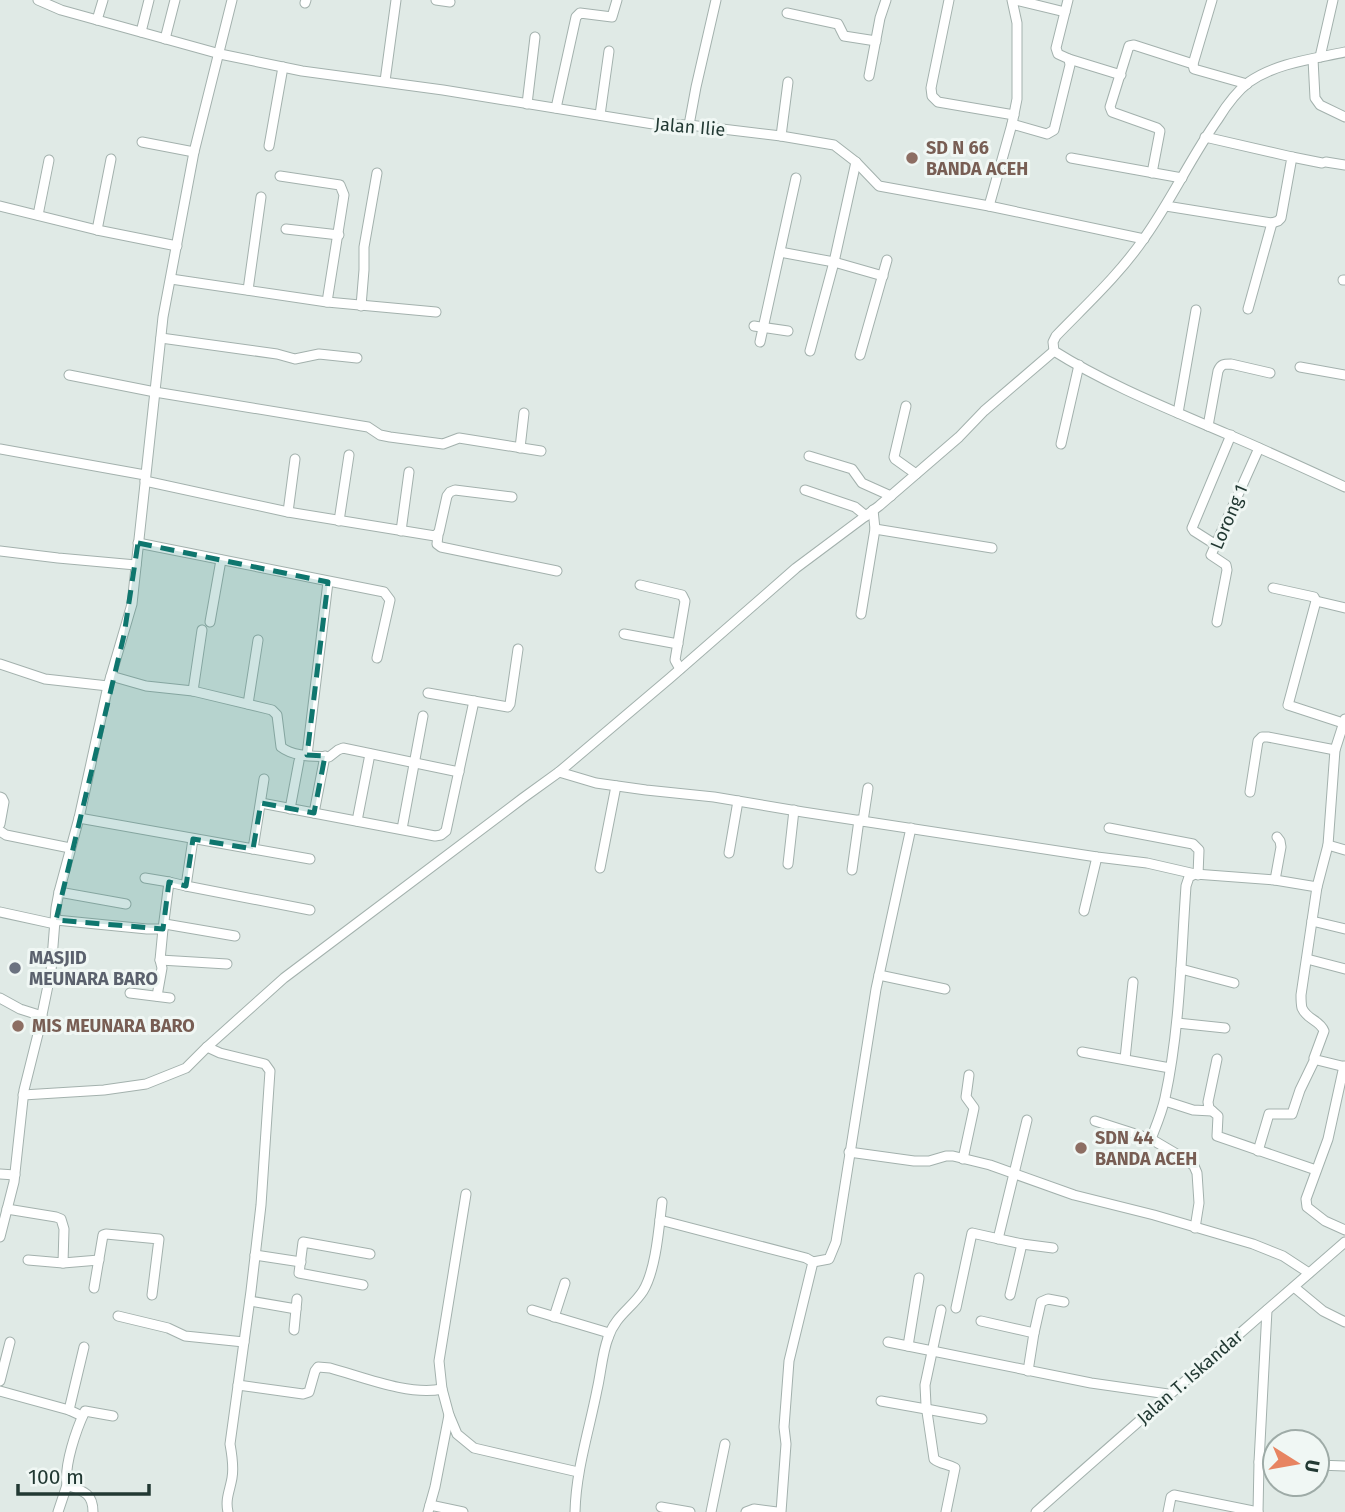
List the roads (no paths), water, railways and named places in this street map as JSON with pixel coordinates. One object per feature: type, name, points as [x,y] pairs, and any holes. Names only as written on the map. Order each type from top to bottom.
[{"type":"street","name":"Jalan Ilie","points":[[38,0],[165,39],[283,67],[653,124],[689,125],[834,145],[856,162],[879,186],[1144,239]]},
{"type":"street","points":[[97,20],[103,0]]},
{"type":"street","points":[[141,32],[149,0]]},
{"type":"street","points":[[165,39],[175,0]]},
{"type":"street","points":[[0,1237],[15,1175],[25,1089],[51,971],[60,892],[110,681],[132,604],[163,317],[194,152],[232,0]]},
{"type":"street","points":[[385,81],[394,0]]},
{"type":"street","points":[[436,0],[450,2]]},
{"type":"street","points":[[556,108],[576,17],[580,13],[612,17],[617,0]]},
{"type":"street","points":[[689,125],[716,0]]},
{"type":"street","points":[[869,76],[886,0]]},
{"type":"street","points":[[949,0],[931,88],[932,96],[938,102],[1013,119],[1040,132],[1052,132],[1057,121],[1069,60]]},
{"type":"street","points":[[989,206],[1013,119],[1017,88],[1017,23],[1014,0],[1065,12]]},
{"type":"street","points":[[1068,0],[1056,48],[1058,54],[1069,60],[1121,75]]},
{"type":"street","points":[[1212,0],[1193,68],[1247,84]]},
{"type":"street","points":[[1333,0],[1317,58],[1315,97],[1320,105],[1345,117]]},
{"type":"street","points":[[786,13],[838,24],[844,36],[876,41]]},
{"type":"street","points":[[527,104],[535,37]]},
{"type":"street","points":[[1152,173],[1160,131],[1112,112],[1110,107],[1129,46],[1134,45],[1194,64]]},
{"type":"street","points":[[600,116],[609,51]]},
{"type":"street","points":[[1054,351],[1055,336],[1120,271],[1144,239],[1205,137],[1233,98],[1247,84],[1264,73],[1345,52]]},
{"type":"street","points":[[269,146],[283,67]]},
{"type":"street","points":[[781,136],[788,82]]},
{"type":"street","points":[[1205,137],[1292,157],[1345,165]]},
{"type":"street","points":[[142,142],[194,152]]},
{"type":"street","points":[[1166,206],[1272,223],[1282,218],[1292,157]]},
{"type":"street","points":[[1071,158],[1182,178]]},
{"type":"street","points":[[97,230],[111,159]]},
{"type":"street","points":[[38,215],[49,160]]},
{"type":"street","points":[[810,351],[834,262],[856,162]]},
{"type":"street","points":[[361,306],[364,247],[377,173]]},
{"type":"street","points":[[279,176],[340,185],[344,195],[327,302]]},
{"type":"street","points":[[760,342],[759,326],[780,252],[796,178]]},
{"type":"street","points":[[248,290],[261,197]]},
{"type":"street","points":[[0,206],[177,246]]},
{"type":"street","points":[[1248,309],[1272,223]]},
{"type":"street","points":[[286,229],[339,235]]},
{"type":"street","points":[[780,252],[834,262],[883,276]]},
{"type":"street","points":[[860,355],[887,260]]},
{"type":"street","points":[[170,279],[327,302],[436,312]]},
{"type":"street","points":[[1178,413],[1196,310]]},
{"type":"street","points":[[759,326],[788,331]]},
{"type":"street","points":[[161,338],[277,354],[295,359],[319,354],[357,358]]},
{"type":"street","points":[[1054,351],[1178,413],[1345,487]]},
{"type":"street","points":[[25,1089],[104,1090],[146,1084],[186,1068],[284,978],[559,772],[796,568],[891,496],[1054,351]]},
{"type":"street","points":[[1208,426],[1220,366],[1231,364],[1270,373]]},
{"type":"street","points":[[1060,444],[1079,365]]},
{"type":"street","points":[[1300,367],[1345,375]]},
{"type":"street","points":[[69,375],[368,427],[380,435],[390,437],[443,444],[458,438],[541,451]]},
{"type":"street","points":[[906,406],[894,457],[916,474]]},
{"type":"street","points":[[520,448],[524,413]]},
{"type":"street","points":[[1216,545],[1192,528],[1231,435]]},
{"type":"street","name":"Lorong 1","points":[[1217,622],[1227,570],[1226,565],[1211,555],[1259,448]]},
{"type":"street","points":[[0,449],[145,478],[288,512],[438,535]]},
{"type":"street","points":[[339,521],[349,455]]},
{"type":"street","points":[[809,456],[852,469],[862,483],[891,496]]},
{"type":"street","points":[[288,512],[295,459]]},
{"type":"street","points":[[401,531],[409,472]]},
{"type":"street","points":[[512,497],[456,489],[450,492],[438,544],[441,547],[557,571]]},
{"type":"street","points":[[804,490],[869,513],[875,529],[860,614]]},
{"type":"street","points":[[875,529],[992,548]]},
{"type":"street","points":[[138,543],[384,592],[390,597],[377,658]]},
{"type":"street","points":[[0,551],[136,565]]},
{"type":"street","points":[[210,622],[221,560]]},
{"type":"street","points":[[290,809],[303,758],[328,582]]},
{"type":"street","points":[[640,585],[684,597],[675,660],[680,670]]},
{"type":"street","points":[[1273,588],[1314,597],[1316,601],[1345,608]]},
{"type":"street","points":[[1258,1151],[1269,1114],[1292,1114],[1324,1031],[1322,1025],[1307,1016],[1302,1008],[1301,985],[1317,887],[1328,845],[1335,750],[1344,721],[1288,705],[1316,601]]},
{"type":"street","points":[[193,691],[202,630]]},
{"type":"street","points":[[624,634],[678,644]]},
{"type":"street","points":[[248,704],[258,640]]},
{"type":"street","points":[[428,693],[508,707],[518,649]]},
{"type":"street","points":[[0,664],[45,678],[110,681],[193,691],[272,710],[277,715],[281,747],[303,758],[329,757],[343,748],[459,772]]},
{"type":"street","points":[[261,803],[441,835],[446,831],[474,701]]},
{"type":"street","points":[[402,829],[423,716]]},
{"type":"street","points":[[1250,792],[1258,741],[1262,737],[1335,750]]},
{"type":"street","points":[[357,821],[370,754]]},
{"type":"street","points":[[314,813],[325,756]]},
{"type":"street","points":[[559,772],[596,783],[738,801],[1147,863],[1196,874],[1275,880],[1317,887]]},
{"type":"street","points":[[253,849],[264,779]]},
{"type":"street","points":[[600,868],[617,786]]},
{"type":"street","points":[[852,870],[868,788]]},
{"type":"street","points":[[0,797],[4,802],[0,824]]},
{"type":"street","points":[[729,853],[738,801]]},
{"type":"street","points":[[788,864],[794,810]]},
{"type":"street","points":[[79,818],[310,859]]},
{"type":"street","points":[[660,1220],[813,1262],[829,1259],[833,1250],[879,975],[911,828]]},
{"type":"street","points":[[1109,828],[1194,844],[1199,850],[1196,874]]},
{"type":"street","points":[[0,831],[6,835],[70,848]]},
{"type":"street","points":[[1275,880],[1281,847],[1277,837]]},
{"type":"street","points":[[186,886],[193,839]]},
{"type":"street","points":[[1328,845],[1345,850]]},
{"type":"street","points":[[1084,911],[1097,857]]},
{"type":"street","points":[[1151,1139],[1165,1101],[1177,1023],[1186,886],[1189,877],[1196,874]]},
{"type":"street","points":[[145,878],[310,910]]},
{"type":"street","points":[[157,996],[169,882]]},
{"type":"street","points":[[60,892],[126,904]]},
{"type":"street","points":[[0,912],[55,922],[146,929],[164,927],[235,936]]},
{"type":"street","points":[[1312,921],[1345,929]]},
{"type":"street","points":[[1307,959],[1345,969]]},
{"type":"street","points":[[160,960],[227,964]]},
{"type":"street","points":[[1181,969],[1234,983]]},
{"type":"street","points":[[879,975],[945,989]]},
{"type":"street","points":[[1125,1059],[1133,982]]},
{"type":"street","points":[[130,993],[170,998]]},
{"type":"street","points":[[0,998],[20,1009],[42,1016]]},
{"type":"street","points":[[1177,1023],[1225,1028]]},
{"type":"street","points":[[207,1046],[220,1053],[265,1064],[270,1071],[261,1205],[230,1444],[233,1469],[227,1495],[228,1512]]},
{"type":"street","points":[[1082,1052],[1170,1068]]},
{"type":"street","points":[[1217,1059],[1208,1102],[1209,1108],[1218,1116],[1217,1136],[1316,1170]]},
{"type":"street","points":[[1315,1059],[1345,1067],[1331,1127],[1306,1195],[1307,1207],[1325,1221],[1345,1230]]},
{"type":"street","points":[[963,1159],[974,1108],[966,1097],[969,1075]]},
{"type":"street","points":[[1165,1101],[1193,1110],[1212,1111]]},
{"type":"street","points":[[998,1238],[1027,1121]]},
{"type":"street","points":[[1095,1121],[1151,1139],[1194,1166],[1199,1203],[1195,1228]]},
{"type":"street","points":[[849,1152],[914,1161],[929,1161],[946,1156],[989,1165],[1074,1195],[1154,1215],[1263,1248],[1283,1256],[1309,1273]]},
{"type":"street","points":[[0,1174],[15,1175]]},
{"type":"street","points":[[466,1195],[439,1361],[442,1389],[449,1415],[457,1434],[474,1448],[578,1472]]},
{"type":"street","points":[[608,1338],[619,1316],[648,1282],[662,1202]]},
{"type":"street","points":[[7,1209],[61,1219],[64,1229],[63,1263]]},
{"type":"street","points":[[956,1308],[972,1233],[1053,1248]]},
{"type":"street","points":[[94,1288],[103,1235],[161,1234],[152,1296]]},
{"type":"street","points":[[363,1285],[299,1273],[303,1242],[370,1254]]},
{"type":"street","name":"Jalan T. Iskandar","points":[[1036,1512],[1345,1242]]},
{"type":"street","points":[[1010,1295],[1022,1244]]},
{"type":"street","points":[[255,1255],[301,1262]]},
{"type":"street","points":[[28,1260],[63,1263],[99,1261]]},
{"type":"street","points":[[746,1512],[754,1508],[779,1512],[786,1444],[784,1427],[789,1361],[813,1262]]},
{"type":"street","points":[[908,1346],[919,1278]]},
{"type":"street","points":[[554,1317],[565,1283]]},
{"type":"street","points":[[1294,1287],[1323,1311],[1345,1322]]},
{"type":"street","points":[[294,1330],[297,1298]]},
{"type":"street","points":[[1028,1371],[1041,1302],[1048,1299],[1065,1302]]},
{"type":"street","points":[[250,1301],[296,1309]]},
{"type":"street","points":[[533,1310],[609,1333],[578,1472],[575,1512]]},
{"type":"street","points":[[941,1310],[925,1385],[934,1459],[955,1468],[946,1512]]},
{"type":"street","points":[[1168,1512],[1171,1497],[1174,1495],[1258,1512],[1268,1310]]},
{"type":"street","points":[[118,1316],[168,1328],[185,1336],[244,1342]]},
{"type":"street","points":[[981,1321],[1034,1333]]},
{"type":"street","points":[[0,1381],[10,1342]]},
{"type":"street","points":[[888,1342],[1091,1383],[1168,1394]]},
{"type":"street","points":[[69,1410],[84,1347]]},
{"type":"street","points":[[238,1385],[303,1394],[309,1392],[314,1371],[318,1367],[408,1390],[429,1392],[442,1389]]},
{"type":"street","points":[[0,1391],[82,1416]]},
{"type":"street","points":[[881,1401],[982,1419]]},
{"type":"street","points":[[58,1512],[67,1485],[67,1464],[82,1416],[85,1411],[113,1416]]},
{"type":"street","points":[[449,1415],[429,1508],[463,1512]]},
{"type":"street","points":[[711,1512],[724,1444]]},
{"type":"street","points":[[67,1485],[88,1495],[93,1512]]},
{"type":"street","points":[[661,1507],[690,1512]]},
{"type":"place","name":"SD N 66 BANDA ACEH","points":[[912,158]]},
{"type":"place","name":"MASJID MEUNARA BARO","points":[[15,968]]},
{"type":"place","name":"MIS MEUNARA BARO","points":[[18,1026]]},
{"type":"place","name":"SDN 44 BANDA ACEH","points":[[1081,1148]]}]
